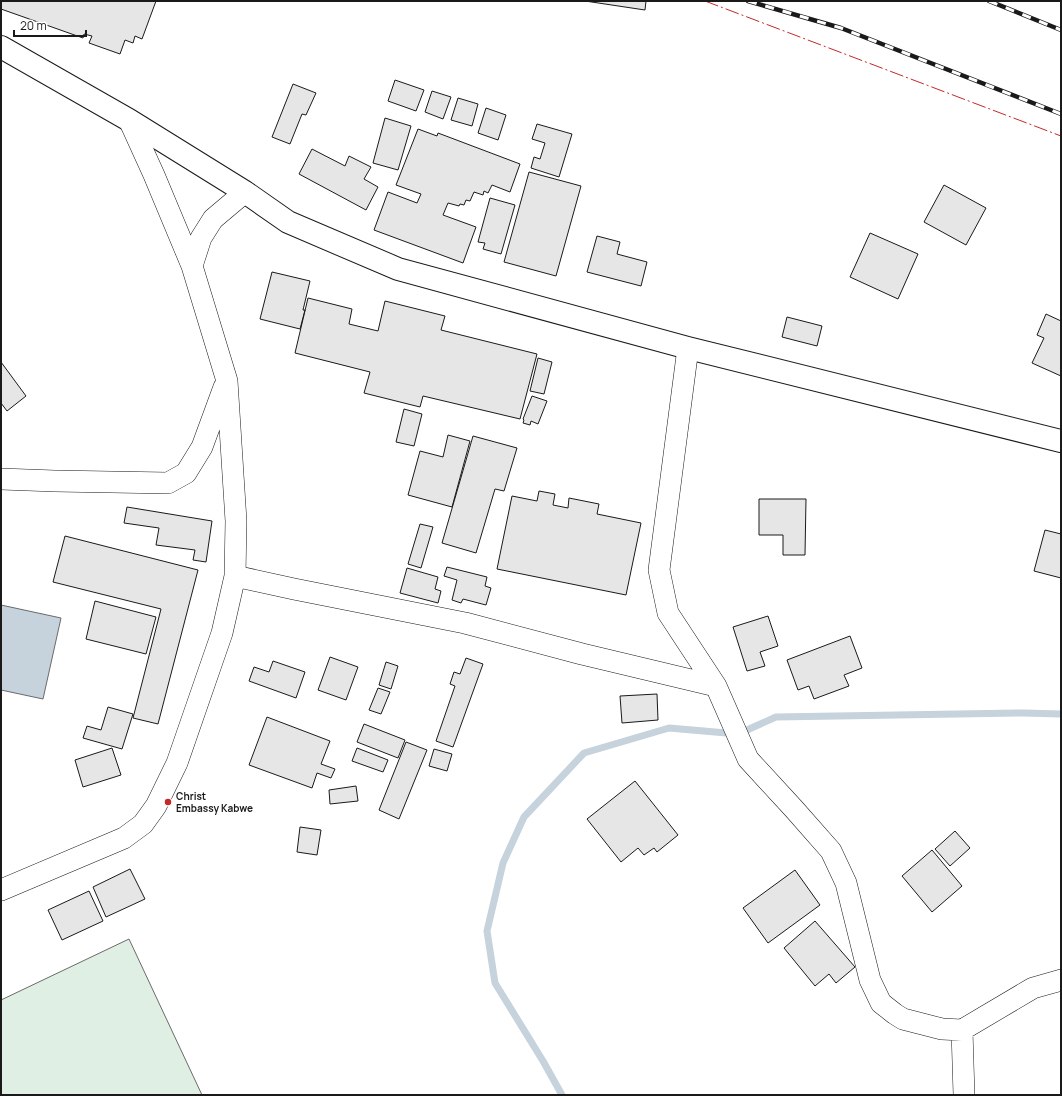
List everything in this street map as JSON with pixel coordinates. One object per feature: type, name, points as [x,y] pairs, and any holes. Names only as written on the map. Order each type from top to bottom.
[{"type":"street","points":[[1,47],[128,120],[245,192],[288,222],[398,269],[688,348],[1061,441]]},
{"type":"street","points":[[1,890],[124,838],[143,824],[156,806],[177,763],[222,633],[235,576],[236,521],[227,381],[192,266],[154,176],[128,120]]},
{"type":"street","points":[[192,266],[201,238],[213,219],[245,192]]},
{"type":"street","points":[[688,348],[659,570],[668,613],[716,686],[748,759],[830,851],[846,883],[870,980],[881,1003],[895,1014],[903,1018],[942,1029],[962,1030],[1033,988],[1061,980]]},
{"type":"street","points":[[1,479],[168,483],[186,472],[202,447],[227,381]]},
{"type":"street","points":[[235,576],[465,623],[582,654],[716,686]]},
{"type":"street","points":[[962,1030],[964,1095]]},
{"type":"green space","points":[[129,939],[202,1095],[1,1095],[1,1000]]},
{"type":"shaded area","points":[[1,605],[61,618],[43,699],[1,690]]},
{"type":"building","points":[[1,1],[156,1],[142,39],[135,36],[133,43],[125,40],[120,54],[89,43],[92,36],[84,34],[83,38],[1,9]]},
{"type":"building","points":[[585,1],[646,1],[645,10]]},
{"type":"building","points":[[395,80],[424,90],[416,111],[388,101]]},
{"type":"building","points":[[293,84],[316,93],[306,115],[302,114],[290,144],[272,137]]},
{"type":"building","points":[[432,91],[451,97],[443,119],[425,112]]},
{"type":"building","points":[[458,98],[478,104],[472,126],[451,120]]},
{"type":"building","points":[[486,108],[506,115],[498,140],[478,133]]},
{"type":"building","points":[[385,118],[411,126],[398,170],[373,163]]},
{"type":"building","points":[[537,124],[572,134],[559,177],[531,168],[534,157],[540,159],[545,143],[532,139]]},
{"type":"building","points":[[418,129],[437,136],[438,133],[520,164],[510,192],[492,185],[488,193],[484,191],[483,195],[474,192],[470,201],[466,200],[464,205],[460,204],[459,206],[448,203],[443,215],[476,227],[463,263],[374,230],[388,192],[417,203],[421,194],[396,185]]},
{"type":"building","points":[[312,149],[345,166],[349,156],[371,167],[364,179],[378,187],[366,210],[299,174]]},
{"type":"building","points":[[529,172],[581,186],[556,276],[504,262]]},
{"type":"building","points":[[944,185],[986,208],[966,245],[924,222]]},
{"type":"building","points":[[490,198],[515,205],[501,254],[483,249],[485,243],[478,242]]},
{"type":"building","points":[[870,233],[918,254],[898,299],[850,277]]},
{"type":"building","points":[[597,236],[620,242],[617,254],[647,262],[641,286],[587,272]]},
{"type":"building","points":[[272,272],[310,281],[300,329],[260,319]]},
{"type":"building","points":[[308,298],[352,309],[349,324],[378,331],[385,301],[445,316],[441,330],[537,354],[520,419],[423,396],[420,407],[364,393],[370,372],[295,353]]},
{"type":"building","points":[[1046,314],[1061,321],[1061,376],[1032,363],[1044,338],[1037,335]]},
{"type":"building","points":[[787,317],[822,326],[817,346],[782,337]]},
{"type":"building","points":[[538,358],[552,362],[544,394],[530,391]]},
{"type":"building","points":[[1,362],[26,396],[7,411],[1,403]]},
{"type":"building","points":[[532,396],[547,401],[538,424],[531,421],[530,425],[523,423],[523,419]]},
{"type":"building","points":[[404,409],[422,414],[414,446],[396,442]]},
{"type":"building","points":[[448,435],[470,441],[452,507],[408,495],[420,451],[443,457]]},
{"type":"building","points":[[473,436],[517,448],[504,491],[495,489],[476,553],[442,543]]},
{"type":"building","points":[[539,491],[555,494],[553,505],[568,508],[569,498],[599,504],[597,514],[641,523],[626,595],[497,569],[512,496],[537,501]]},
{"type":"building","points":[[759,499],[806,499],[805,555],[783,555],[783,535],[759,535]]},
{"type":"building","points":[[127,507],[212,521],[206,562],[193,560],[195,550],[156,545],[159,528],[124,523]]},
{"type":"building","points":[[420,524],[433,527],[421,568],[408,564]]},
{"type":"building","points":[[1045,530],[1061,534],[1061,578],[1034,571]]},
{"type":"building","points":[[65,536],[198,570],[158,724],[133,718],[161,609],[53,582]]},
{"type":"building","points":[[447,567],[487,577],[485,586],[491,588],[486,605],[463,599],[461,603],[452,600],[457,580],[444,576]]},
{"type":"building","points":[[407,568],[438,577],[435,589],[441,591],[438,603],[400,593]]},
{"type":"building","points":[[95,601],[156,617],[146,654],[86,639]]},
{"type":"building","points":[[768,616],[778,646],[760,652],[765,666],[747,671],[733,627]]},
{"type":"building","points":[[850,636],[862,668],[844,675],[849,686],[814,699],[809,686],[798,690],[787,660]]},
{"type":"building","points":[[330,657],[358,667],[346,700],[318,690]]},
{"type":"building","points":[[466,658],[483,664],[453,747],[436,741],[455,686],[450,684],[454,672],[460,674]]},
{"type":"building","points":[[273,661],[305,672],[296,698],[249,681],[254,667],[269,672]]},
{"type":"building","points":[[386,662],[398,666],[391,689],[379,685]]},
{"type":"building","points":[[378,688],[390,692],[381,714],[369,710]]},
{"type":"building","points":[[657,694],[658,720],[622,723],[620,696]]},
{"type":"building","points":[[108,707],[133,714],[122,749],[83,738],[87,726],[101,730]]},
{"type":"building","points":[[267,717],[330,741],[321,764],[335,769],[331,778],[317,773],[312,788],[249,765]]},
{"type":"building","points":[[364,724],[405,740],[398,758],[357,742]]},
{"type":"building","points":[[406,742],[427,750],[399,819],[379,810]]},
{"type":"building","points":[[112,748],[121,775],[83,787],[75,760]]},
{"type":"building","points":[[357,748],[388,760],[383,772],[352,761]]},
{"type":"building","points":[[434,749],[452,754],[447,771],[429,766]]},
{"type":"building","points":[[635,781],[678,835],[657,852],[654,848],[644,855],[638,848],[621,862],[587,819]]},
{"type":"building","points":[[356,786],[358,801],[330,804],[329,790]]},
{"type":"building","points":[[300,827],[321,830],[317,855],[297,852]]},
{"type":"building","points":[[955,831],[970,848],[950,866],[935,849]]},
{"type":"building","points":[[932,850],[962,886],[932,912],[902,876]]},
{"type":"building","points":[[130,869],[145,899],[106,917],[93,887]]},
{"type":"building","points":[[795,870],[820,905],[768,943],[743,908]]},
{"type":"building","points":[[89,891],[103,921],[62,940],[48,910]]},
{"type":"building","points":[[815,921],[855,967],[836,983],[829,974],[815,986],[784,948]]},
{"type":"waterway","points":[[562,1095],[495,983],[487,931],[503,863],[524,817],[584,753],[669,728],[738,734],[776,717],[1023,713],[1061,714]]},
{"type":"railway","points":[[748,1],[841,28],[1061,114]]},
{"type":"railway","points":[[989,1],[1061,30]]},
{"type":"power","points":[[705,1],[1061,136]]},
{"type":"place","name":"Christ Embassy Kabwe","points":[[168,802]]}]
